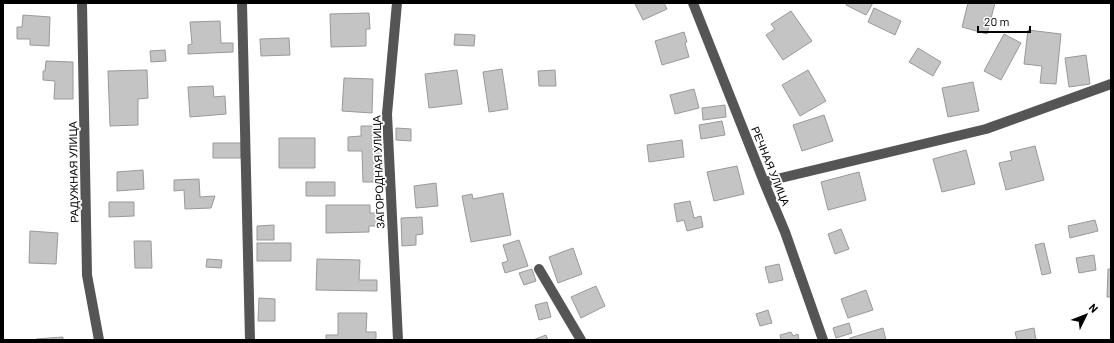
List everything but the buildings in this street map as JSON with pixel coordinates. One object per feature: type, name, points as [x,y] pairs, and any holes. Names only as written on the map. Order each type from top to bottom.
[{"type":"street","name":"РАДУЖНАЯ УЛИЦА","points":[[82,3],[87,276],[99,340]]},
{"type":"street","points":[[242,3],[250,340]]},
{"type":"street","name":"ЗАГОРОДНАЯ УЛИЦА","points":[[397,3],[386,114],[398,340]]},
{"type":"street","name":"РЕЧНАЯ УЛИЦА","points":[[693,3],[764,182],[786,232],[823,340]]},
{"type":"street","points":[[764,182],[986,130],[1111,84]]},
{"type":"street","points":[[539,269],[581,340]]}]
